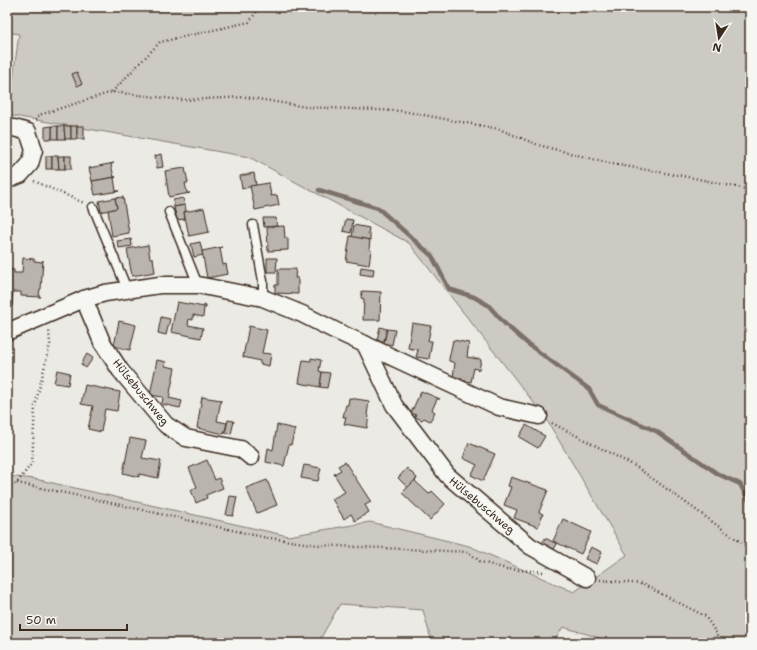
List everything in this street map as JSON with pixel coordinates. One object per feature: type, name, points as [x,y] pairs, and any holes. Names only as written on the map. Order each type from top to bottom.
[{"type":"street","points":[[7,128],[14,128],[28,132],[34,150],[30,164],[14,178]]},
{"type":"street","points":[[7,332],[84,299],[105,293],[160,285],[198,286],[263,298],[302,314],[499,407],[539,416]]},
{"type":"street","name":"Hülsebuschweg","points":[[84,299],[102,342],[120,370],[166,425],[186,438],[241,450],[251,457]]},
{"type":"street","name":"Hülsebuschweg","points":[[365,344],[394,405],[447,475],[530,546],[587,578]]},
{"type":"lane","points":[[93,207],[127,289]]},
{"type":"lane","points":[[169,212],[198,286]]},
{"type":"lane","points":[[253,225],[263,281],[263,298]]},
{"type":"path","points":[[112,92],[160,42],[249,22],[260,7]]},
{"type":"path","points":[[28,132],[39,116],[112,92],[183,100],[246,97],[306,107],[402,111],[499,129],[538,145],[613,164],[694,178],[750,190]]},
{"type":"path","points":[[14,178],[93,207]]},
{"type":"path","points":[[7,487],[17,483],[32,464],[35,406],[50,344],[47,315]]},
{"type":"path","points":[[539,416],[635,466],[750,549]]},
{"type":"path","points":[[17,483],[263,537],[318,545],[468,552],[481,562],[507,569],[552,573]]},
{"type":"path","points":[[587,578],[642,584],[705,616],[718,634],[717,643]]},
{"type":"shaded area","points":[[7,7],[750,7],[750,643],[617,643],[563,627],[553,643],[432,643],[423,610],[340,604],[318,643],[7,643],[7,476],[35,479],[288,536],[370,522],[469,546],[574,592],[627,555],[545,417],[409,243],[249,157],[8,115],[19,34],[7,32]]},
{"type":"building","points":[[77,72],[82,84],[77,86],[72,74]]},
{"type":"building","points":[[52,126],[58,126],[58,139],[52,139]]},
{"type":"building","points":[[52,126],[52,139],[45,139],[45,127]]},
{"type":"building","points":[[58,126],[64,126],[65,139],[58,139]]},
{"type":"building","points":[[64,126],[71,126],[71,139],[65,139]]},
{"type":"building","points":[[71,126],[77,126],[77,139],[71,139]]},
{"type":"building","points":[[77,126],[84,126],[84,139],[77,139]]},
{"type":"building","points":[[161,154],[163,167],[157,168],[155,156]]},
{"type":"building","points":[[46,156],[52,156],[52,169],[46,169]]},
{"type":"building","points":[[52,156],[58,156],[59,169],[52,169]]},
{"type":"building","points":[[58,156],[65,156],[65,169],[59,169]]},
{"type":"building","points":[[65,156],[71,156],[71,169],[65,169]]},
{"type":"building","points":[[114,163],[111,164],[114,177],[116,177],[92,181],[89,168]]},
{"type":"building","points":[[185,168],[188,183],[185,183],[187,193],[190,193],[169,197],[165,171]]},
{"type":"building","points":[[254,173],[256,185],[242,189],[240,176]]},
{"type":"building","points":[[116,177],[114,178],[116,191],[119,191],[95,195],[92,181]]},
{"type":"building","points":[[269,183],[271,196],[277,195],[279,205],[255,210],[250,186]]},
{"type":"building","points":[[123,197],[129,233],[112,236],[108,210],[117,208],[115,198]]},
{"type":"building","points":[[115,198],[117,208],[101,212],[99,201]]},
{"type":"building","points":[[183,198],[185,205],[174,207],[173,200]]},
{"type":"building","points":[[185,205],[185,219],[177,220],[174,207]]},
{"type":"building","points":[[204,208],[209,232],[189,236],[184,212]]},
{"type":"building","points":[[263,218],[276,218],[277,226],[264,227]]},
{"type":"building","points":[[346,219],[353,220],[351,233],[343,231]]},
{"type":"building","points":[[354,225],[369,228],[368,234],[370,235],[370,240],[352,237]]},
{"type":"building","points":[[284,226],[285,238],[288,238],[288,250],[268,251],[267,227]]},
{"type":"building","points":[[350,236],[370,240],[369,249],[371,250],[369,265],[346,261]]},
{"type":"building","points":[[131,239],[132,246],[119,248],[117,241]]},
{"type":"building","points":[[200,242],[203,255],[194,257],[191,244]]},
{"type":"building","points":[[148,245],[150,258],[153,258],[155,272],[132,276],[127,249]]},
{"type":"building","points":[[222,247],[220,248],[223,265],[226,264],[228,274],[207,278],[202,251]]},
{"type":"building","points":[[23,258],[34,259],[34,261],[42,262],[43,260],[41,289],[39,296],[41,297],[21,296],[21,292],[13,292],[12,306],[7,305],[7,269],[14,270],[14,273],[22,273]]},
{"type":"building","points":[[267,258],[277,258],[276,272],[267,272]]},
{"type":"building","points":[[361,267],[374,269],[373,276],[360,274]]},
{"type":"building","points":[[278,269],[296,269],[295,278],[298,278],[298,294],[275,293],[275,285],[278,285]]},
{"type":"building","points":[[362,291],[381,292],[380,320],[363,320],[364,299],[361,298]]},
{"type":"building","points":[[177,302],[204,307],[204,305],[206,306],[206,308],[204,308],[203,317],[193,315],[193,320],[189,319],[188,325],[203,328],[201,338],[171,332]]},
{"type":"building","points":[[161,317],[170,319],[166,335],[158,333]]},
{"type":"building","points":[[119,321],[136,325],[130,350],[114,346]]},
{"type":"building","points":[[412,323],[431,326],[428,341],[432,341],[429,359],[416,357],[418,350],[408,348]]},
{"type":"building","points":[[249,326],[267,330],[262,353],[271,354],[269,366],[260,364],[260,361],[243,357]]},
{"type":"building","points":[[380,327],[387,329],[384,341],[377,340]]},
{"type":"building","points":[[387,329],[395,330],[392,345],[384,343]]},
{"type":"building","points":[[453,340],[469,343],[467,357],[478,358],[481,360],[479,370],[474,368],[471,382],[461,380],[462,378],[453,377],[455,363],[449,361],[449,359]]},
{"type":"building","points":[[87,354],[93,358],[86,368],[81,364]]},
{"type":"building","points":[[311,358],[321,360],[319,371],[322,372],[320,387],[299,383],[303,360],[311,361]]},
{"type":"building","points":[[157,360],[166,362],[165,366],[175,368],[169,398],[182,401],[180,408],[162,404],[163,397],[150,395]]},
{"type":"building","points":[[57,370],[70,373],[68,385],[54,383]]},
{"type":"building","points":[[322,372],[330,373],[327,388],[320,387]]},
{"type":"building","points":[[85,385],[120,392],[117,411],[105,409],[101,432],[88,429],[93,406],[81,404]]},
{"type":"building","points":[[421,391],[440,399],[437,399],[432,410],[435,412],[430,421],[424,418],[422,420],[415,417],[416,415],[411,413]]},
{"type":"building","points":[[202,397],[221,400],[217,421],[227,423],[224,434],[197,428]]},
{"type":"building","points":[[349,398],[369,401],[367,428],[344,424],[346,417],[343,417]]},
{"type":"building","points":[[228,420],[234,421],[231,434],[225,433]]},
{"type":"building","points":[[277,425],[295,429],[291,445],[289,444],[284,466],[266,462],[268,448],[273,450]]},
{"type":"building","points":[[526,425],[545,436],[538,448],[519,437]]},
{"type":"building","points":[[130,438],[146,441],[142,458],[161,461],[158,478],[139,474],[139,477],[123,473]]},
{"type":"building","points":[[469,443],[495,454],[483,481],[471,475],[477,465],[463,458]]},
{"type":"building","points":[[207,460],[215,480],[219,478],[223,488],[206,495],[207,498],[196,503],[191,490],[197,487],[189,468]]},
{"type":"building","points":[[345,462],[371,502],[365,505],[369,512],[355,521],[351,514],[344,519],[332,499],[345,492],[334,474],[341,470],[338,466]]},
{"type":"building","points":[[304,465],[321,468],[318,481],[301,478]]},
{"type":"building","points":[[407,468],[417,478],[408,488],[398,478]]},
{"type":"building","points":[[511,477],[548,490],[539,512],[543,514],[538,527],[514,518],[517,510],[504,505],[511,487],[508,486]]},
{"type":"building","points":[[417,478],[415,481],[429,494],[432,491],[445,504],[430,520],[402,493]]},
{"type":"building","points":[[267,480],[277,505],[257,513],[246,488]]},
{"type":"building","points":[[230,496],[237,497],[233,516],[226,515]]},
{"type":"building","points":[[563,519],[591,532],[581,554],[553,541]]},
{"type":"building","points":[[545,538],[557,544],[554,549],[542,544]]},
{"type":"building","points":[[591,547],[602,552],[597,564],[585,559]]},
{"type":"waterway","points":[[319,190],[378,208],[432,256],[449,289],[474,297],[488,305],[505,324],[528,344],[589,389],[598,405],[656,431],[718,474],[740,484],[750,503]]}]
